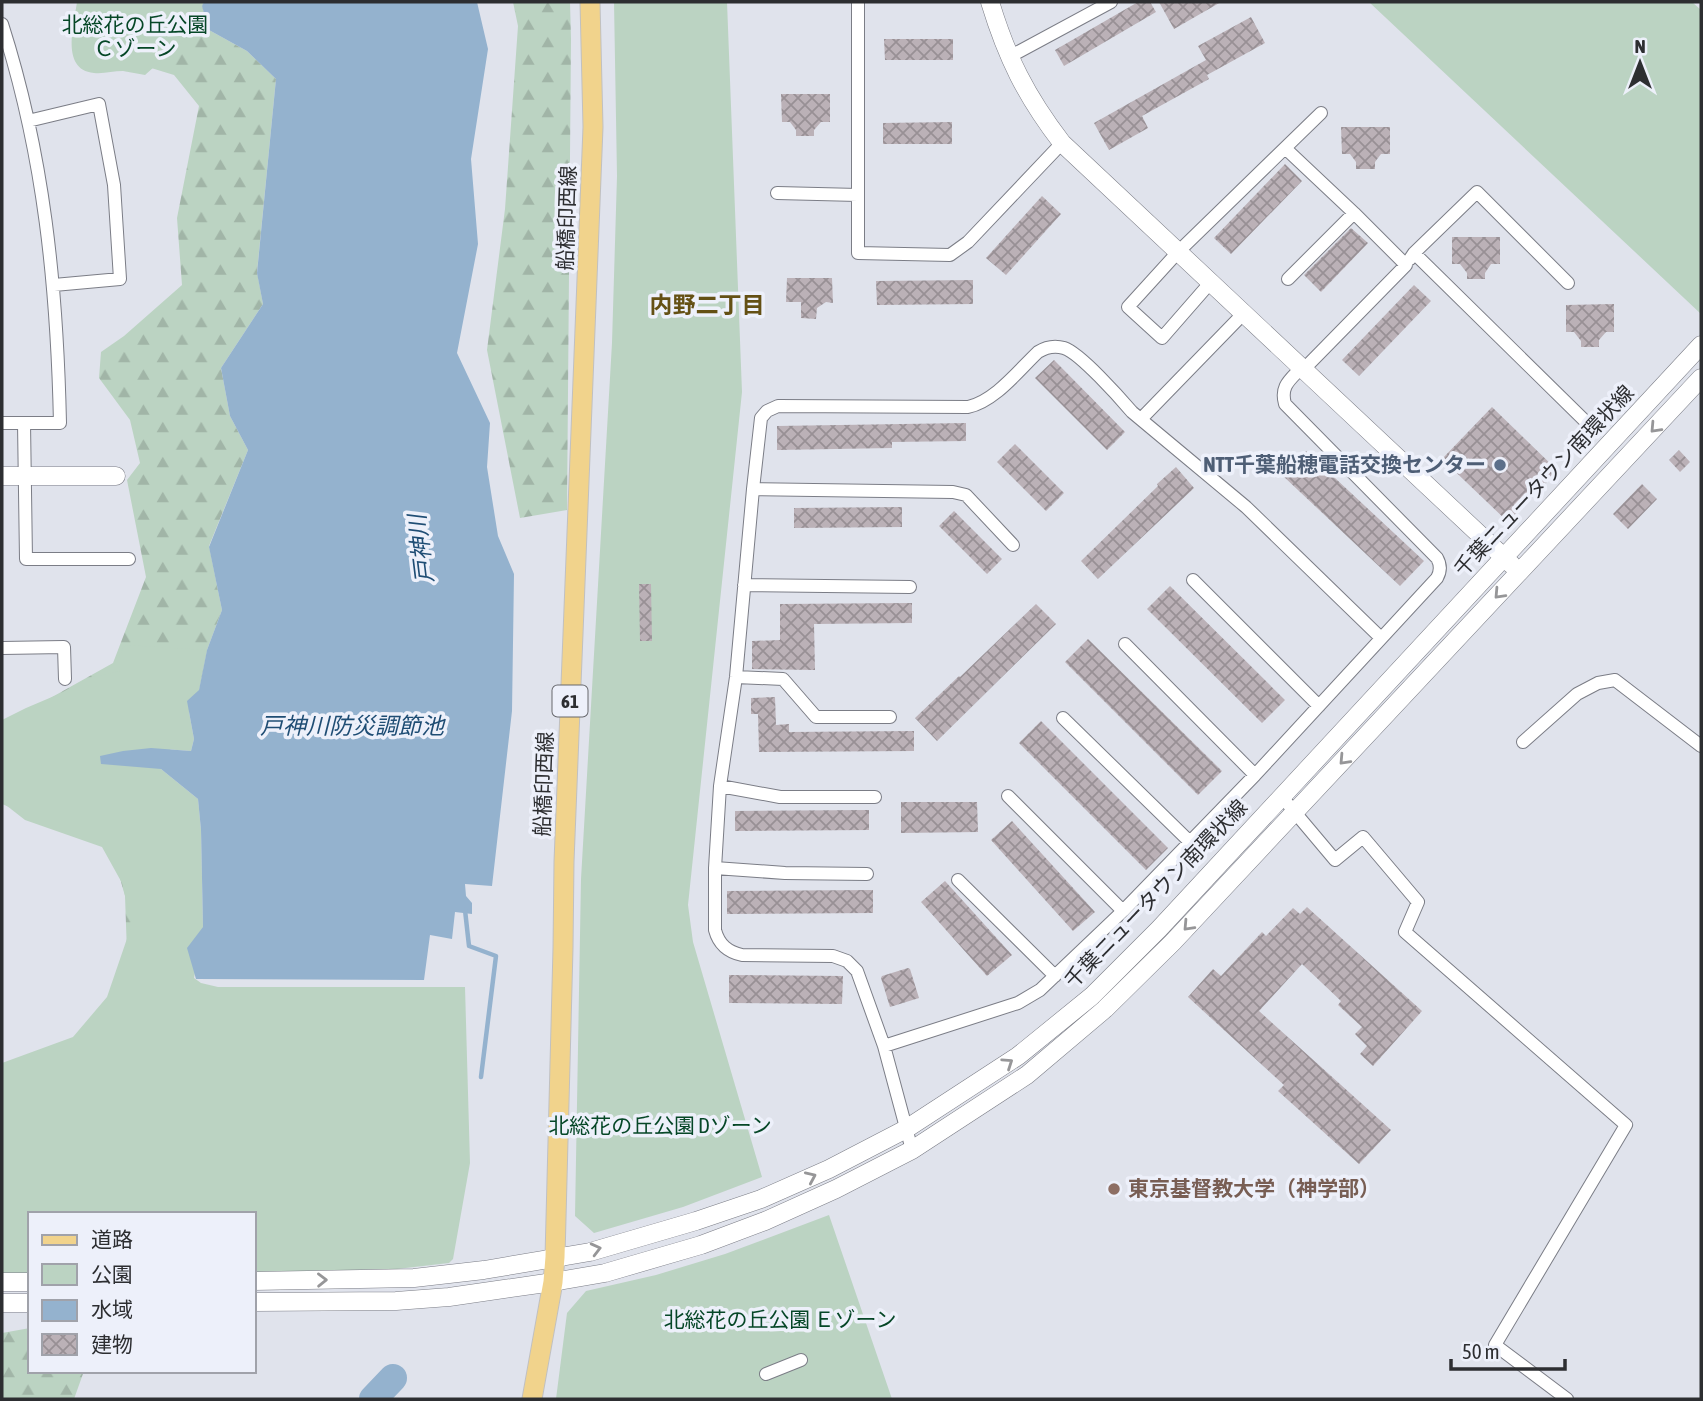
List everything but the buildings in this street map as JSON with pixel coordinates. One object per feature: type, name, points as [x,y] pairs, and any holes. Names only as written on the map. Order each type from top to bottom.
[{"type":"main road","name":"船橋印西線","points":[[532,1399],[555,1257],[564,862],[593,127],[590,2]]},
{"type":"main road","points":[[990,2],[1009,57],[1039,114],[1062,143],[1519,572]]},
{"type":"main road","name":"千葉ニュータウン南環状線","points":[[256,1281],[414,1278],[484,1270],[590,1252],[761,1199],[829,1169],[906,1129],[947,1104],[1018,1056],[1092,996],[1159,929],[1701,345]]},
{"type":"main road","name":"千葉ニュータウン南環状線","points":[[256,1302],[396,1301],[449,1297],[605,1273],[701,1245],[756,1225],[836,1189],[912,1150],[1027,1075],[1105,1009],[1173,942],[1701,378]]},
{"type":"main road","points":[[2,476],[116,476]]},
{"type":"main road","points":[[2,1282],[28,1282]]},
{"type":"main road","points":[[2,1303],[28,1303]]},
{"type":"street","points":[[859,2],[858,253],[950,255],[968,242],[1062,143]]},
{"type":"street","points":[[1009,57],[1111,2]]},
{"type":"street","points":[[2,24],[28,121],[47,226],[54,285],[60,423],[2,423]]},
{"type":"street","points":[[28,121],[99,104],[114,186],[120,279],[54,285]]},
{"type":"street","points":[[1210,283],[1161,338],[1128,307],[1178,252],[1321,113]]},
{"type":"street","points":[[1285,148],[1406,265]]},
{"type":"street","points":[[884,1046],[1018,1003],[1040,990],[1123,911],[1255,775],[1437,578],[1440,563],[1437,558],[1285,404],[1282,395],[1284,387],[1477,192],[1568,283]]},
{"type":"street","points":[[777,193],[858,195]]},
{"type":"street","points":[[1288,279],[1354,213]]},
{"type":"street","points":[[1414,253],[1584,421]]},
{"type":"street","points":[[1141,419],[1243,314]]},
{"type":"street","points":[[912,1150],[884,1046],[861,979],[848,961],[833,956],[742,955],[729,952],[716,936],[715,868],[720,786],[736,677],[761,418],[767,411],[778,406],[974,406],[993,396],[1038,352],[1054,346],[1065,348],[1074,353],[1141,419],[1246,507],[1381,638]]},
{"type":"street","points":[[24,423],[26,559],[129,559]]},
{"type":"street","points":[[753,489],[953,492],[966,495],[1013,545]]},
{"type":"street","points":[[1193,580],[1319,706]]},
{"type":"street","points":[[744,585],[910,587]]},
{"type":"street","points":[[1125,644],[1255,775]]},
{"type":"street","points":[[2,648],[64,648],[65,679]]},
{"type":"street","points":[[736,677],[783,679],[816,717],[890,717]]},
{"type":"street","points":[[1523,742],[1577,694],[1598,683],[1615,680],[1701,746]]},
{"type":"street","points":[[1063,718],[1190,842]]},
{"type":"street","points":[[720,786],[780,797],[874,797]]},
{"type":"street","points":[[1008,796],[1123,911]]},
{"type":"street","points":[[1282,797],[1335,860],[1363,837],[1418,902],[1405,932],[1626,1125],[1495,1345],[1567,1399]]},
{"type":"street","points":[[715,868],[785,873],[867,874]]},
{"type":"street","points":[[958,880],[1055,975]]},
{"type":"street","points":[[766,1374],[801,1360]]},
{"type":"green space","name":"北総花の丘公園 Ｃゾーン","points":[[77,2],[204,2],[202,6],[209,30],[192,33],[145,75],[123,71],[94,73],[83,70],[73,55],[72,33]]},
{"type":"green space","points":[[204,2],[202,6],[209,30],[247,51],[276,79],[257,272],[263,304],[221,368],[230,416],[248,450],[209,546],[222,610],[207,650],[199,690],[161,769],[127,953],[125,896],[112,850],[2,804],[2,725],[113,663],[146,577],[127,480],[140,463],[130,420],[99,378],[101,352],[124,336],[182,285],[177,218],[199,106],[174,75],[125,60]]},
{"type":"green space","points":[[513,2],[570,2],[571,39],[567,510],[520,518],[487,350],[505,209],[518,26]]},
{"type":"green space","name":"北総花の丘公園 Dゾーン","points":[[614,2],[727,2],[742,392],[688,905],[693,942],[762,1177],[683,1207],[594,1233],[575,1216],[581,879],[612,343],[617,176]]},
{"type":"green space","points":[[1369,2],[1692,2],[1701,10],[1701,314]]},
{"type":"green space","points":[[125,645],[207,650],[199,690],[187,701],[194,739],[191,751],[151,748],[161,769],[198,799],[203,927],[194,978],[201,983],[218,987],[465,987],[470,1163],[453,1259],[449,1263],[397,1269],[256,1272],[256,1212],[28,1212],[28,1277],[2,1277],[2,1063],[73,1037],[107,997],[132,924],[122,883],[102,847],[25,820],[2,802],[2,720],[88,678],[120,671],[119,656]]},
{"type":"green space","name":"北総花の丘公園 Ｅゾーン","points":[[829,1215],[892,1399],[556,1399],[567,1313],[586,1291],[656,1275],[725,1254]]},
{"type":"green space","points":[[28,1328],[28,1373],[83,1373],[74,1399],[2,1399],[2,1333]]},
{"type":"water","name":"戸神川防災調節池","points":[[204,2],[477,2],[488,49],[471,159],[478,244],[457,353],[490,423],[487,467],[498,536],[514,574],[512,711],[492,886],[465,884],[466,896],[472,903],[472,914],[455,912],[452,939],[430,935],[424,980],[196,979],[187,948],[203,927],[198,799],[161,769],[101,764],[100,756],[123,751],[151,748],[191,751],[194,739],[187,701],[199,690],[207,650],[222,610],[209,547],[248,450],[230,416],[221,368],[263,304],[257,273],[276,79],[247,51],[209,30],[202,6]]},
{"type":"waterway","name":"戸神川","points":[[465,910],[469,946],[496,956],[481,1077]]},
{"type":"waterway","name":"戸神川","points":[[373,1399],[393,1378]]},
{"type":"place","name":"NTT千葉船穂電話交換センター","points":[[1500,465]]},
{"type":"place","name":"東京基督教大学（神学部）","points":[[1114,1189]]},
{"type":"district","name":"内野二丁目","points":[[707,305]]}]
